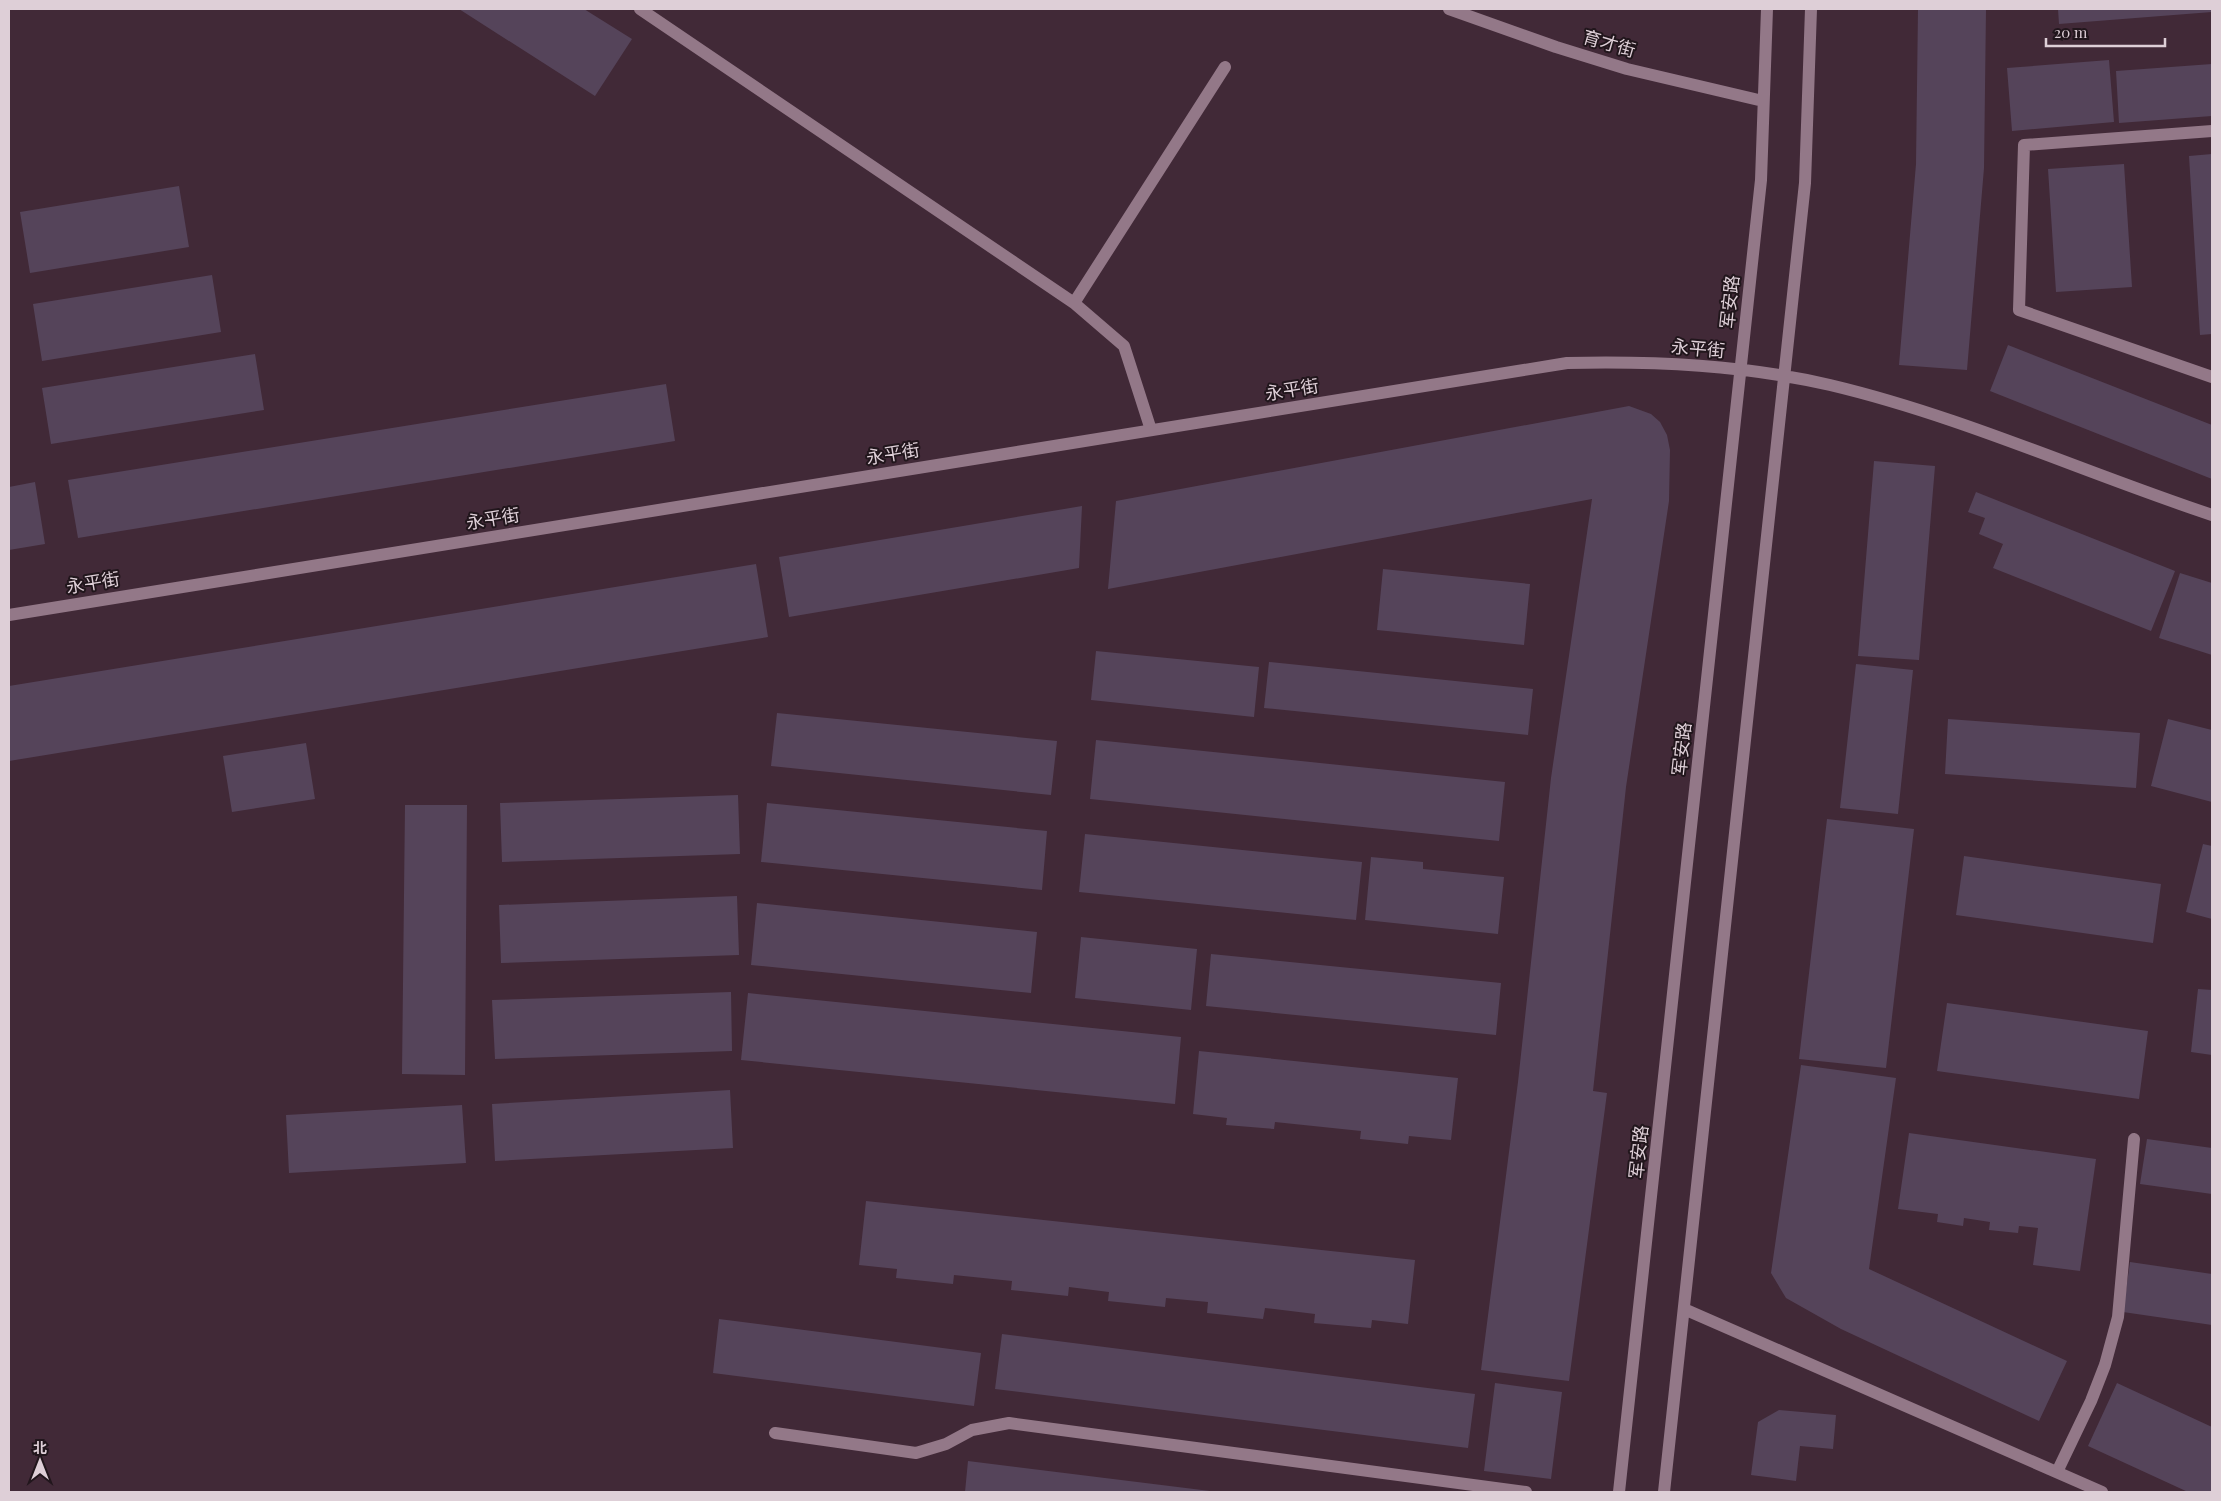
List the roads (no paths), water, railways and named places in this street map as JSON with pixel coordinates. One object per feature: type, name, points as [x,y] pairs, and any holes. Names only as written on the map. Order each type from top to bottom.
[{"type":"street","points":[[640,9],[1074,303],[1124,346],[1151,430]]},
{"type":"street","name":"育才街","points":[[1449,9],[1556,47],[1627,68],[1763,101]]},
{"type":"street","name":"军安路","points":[[1619,1492],[1760,180],[1766,9]]},
{"type":"street","points":[[1664,1492],[1805,183],[1811,9]]},
{"type":"street","points":[[1074,303],[1225,66]]},
{"type":"street","points":[[2212,131],[2024,145],[2019,310],[2212,377]]},
{"type":"street","name":"永平街","points":[[9,615],[1568,363],[1692,364],[1828,385],[1903,404],[2212,515]]},
{"type":"street","points":[[2057,1472],[2091,1401],[2105,1365],[2118,1317],[2134,1139]]},
{"type":"street","points":[[1684,1309],[2102,1492]]},
{"type":"street","points":[[776,1433],[916,1453],[946,1444],[972,1430],[1009,1423],[1526,1492]]}]
